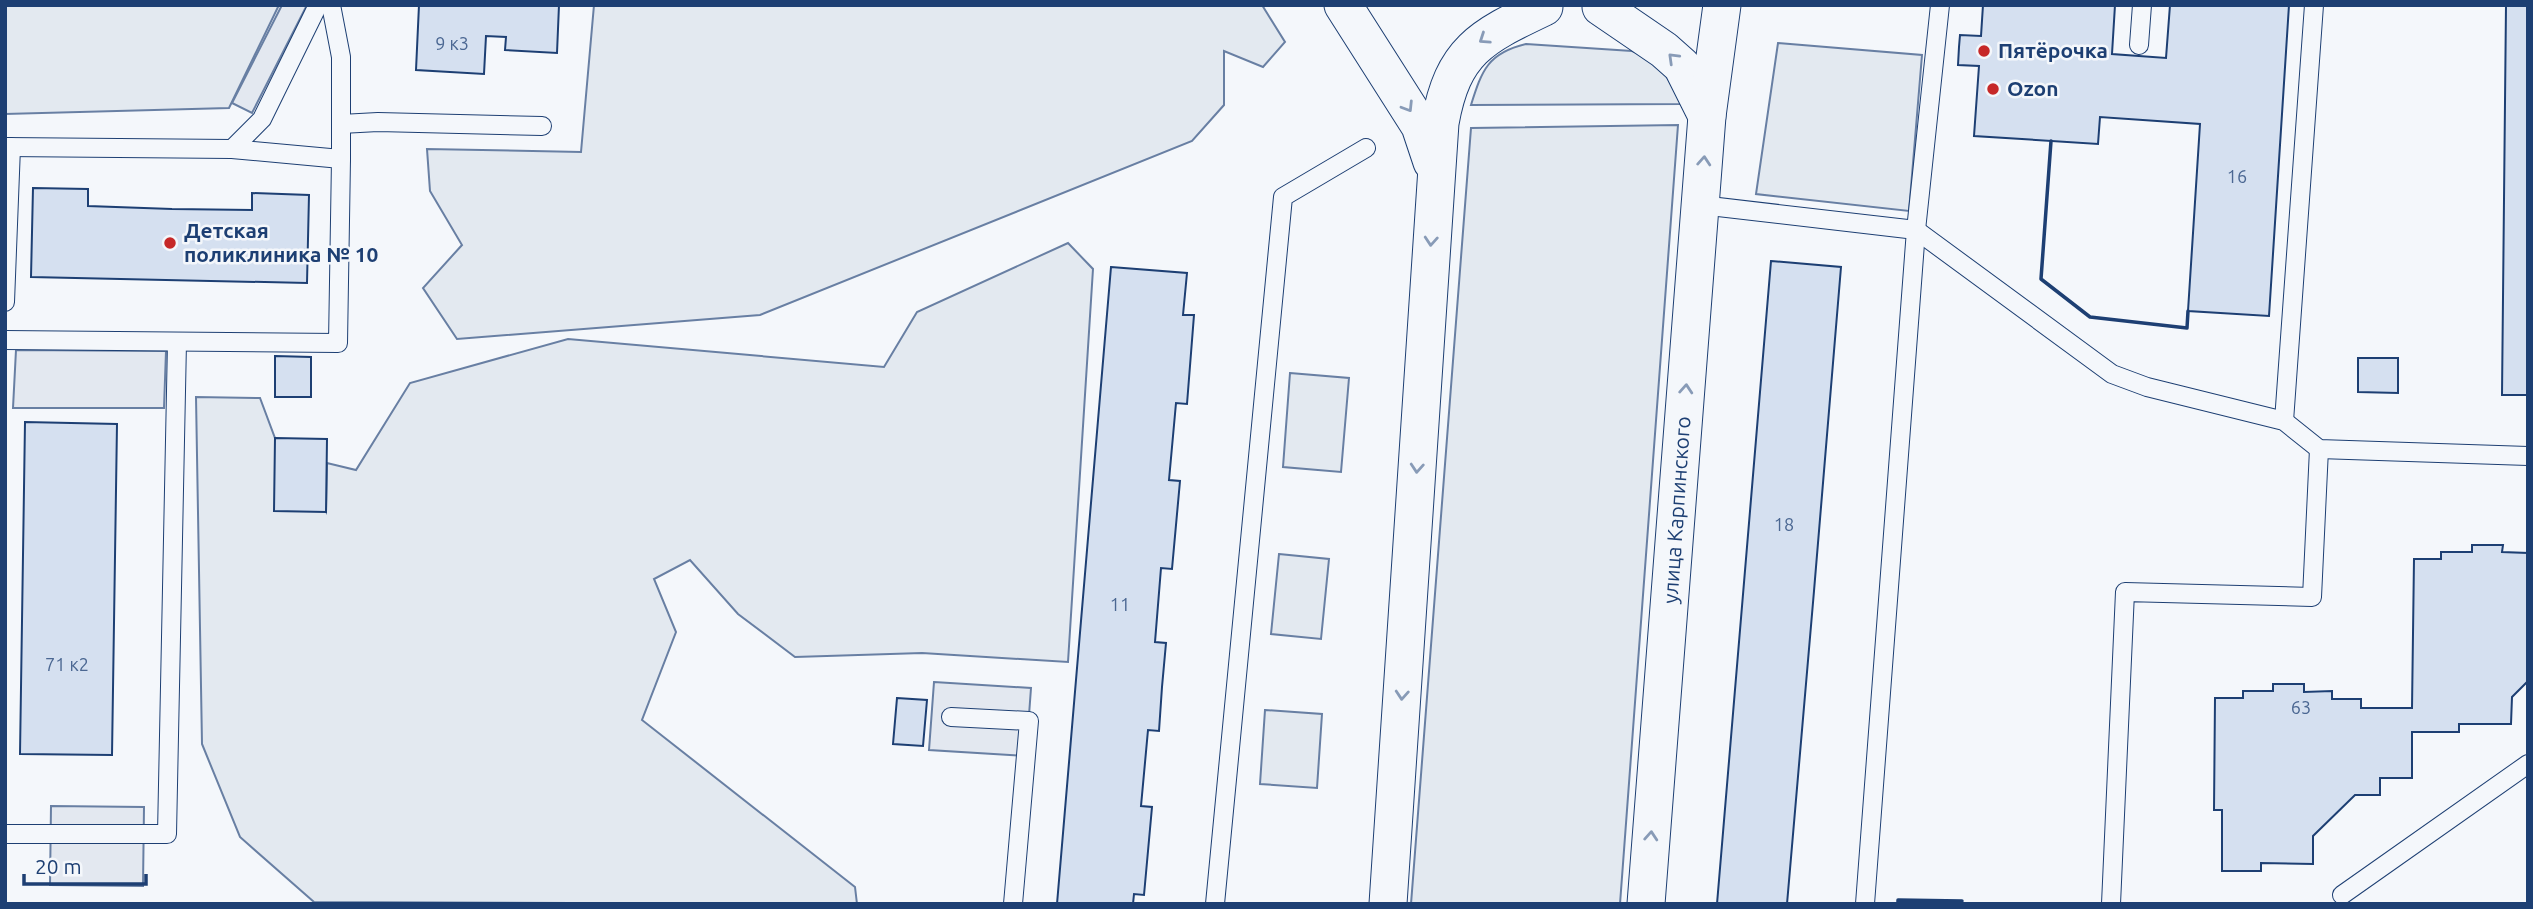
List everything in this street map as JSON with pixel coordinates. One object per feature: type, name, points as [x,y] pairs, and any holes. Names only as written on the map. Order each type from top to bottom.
[{"type":"street","points":[[1343,5],[1420,126],[1436,173]]},
{"type":"street","name":"улица Карпинского","points":[[1646,904],[1707,116],[1722,5]]},
{"type":"street","points":[[1388,904],[1436,173],[1444,99],[1454,73],[1473,46],[1541,6],[1603,6],[1682,66],[1707,116]]},
{"type":"lane","points":[[232,149],[262,119],[318,5]]},
{"type":"lane","points":[[5,340],[338,343],[341,57],[331,5]]},
{"type":"lane","points":[[1865,904],[1916,230],[1940,5]]},
{"type":"lane","points":[[2139,45],[2142,5]]},
{"type":"lane","points":[[2284,421],[2314,5]]},
{"type":"lane","points":[[341,124],[378,122],[542,126]]},
{"type":"lane","points":[[5,302],[8,147],[232,149],[341,159]]},
{"type":"lane","points":[[1215,904],[1283,197],[1366,148]]},
{"type":"lane","points":[[1700,205],[1916,230],[2112,374],[2147,387],[2284,421],[2319,449],[2528,456]]},
{"type":"lane","points":[[5,834],[167,834],[177,342]]},
{"type":"lane","points":[[2111,904],[2125,592],[2312,597],[2319,449]]},
{"type":"lane","points":[[951,717],[1029,721],[1013,904]]},
{"type":"lane","points":[[2342,895],[2528,764]]},
{"type":"shaded area","points":[[5,5],[279,5],[229,108],[5,114]]},
{"type":"shaded area","points":[[282,5],[307,5],[252,113],[232,103]]},
{"type":"shaded area","points":[[594,5],[1262,5],[1285,42],[1263,67],[1224,51],[1224,105],[1192,141],[760,315],[457,339],[423,288],[462,245],[430,191],[427,149],[581,152]]},
{"type":"shaded area","points":[[1778,43],[1922,55],[1909,211],[1756,194]]},
{"type":"shaded area","points":[[1526,44],[1632,51],[1651,60],[1663,71],[1681,104],[1471,105],[1488,65],[1503,52]]},
{"type":"shaded area","points":[[1678,125],[1620,904],[1411,904],[1471,128]]},
{"type":"shaded area","points":[[1068,243],[1093,269],[1068,662],[922,653],[795,657],[738,614],[690,560],[654,579],[676,632],[642,720],[855,887],[857,904],[314,902],[240,837],[202,744],[196,397],[260,398],[275,438],[326,512],[327,463],[356,470],[410,383],[568,339],[884,367],[917,312]]},
{"type":"shaded area","points":[[16,350],[166,351],[164,408],[13,408]]},
{"type":"shaded area","points":[[1290,373],[1349,378],[1341,472],[1283,467]]},
{"type":"shaded area","points":[[1279,554],[1329,559],[1321,639],[1271,634]]},
{"type":"shaded area","points":[[934,682],[1031,688],[1026,756],[929,750]]},
{"type":"shaded area","points":[[1265,710],[1322,714],[1317,788],[1260,784]]},
{"type":"shaded area","points":[[51,806],[144,807],[143,886],[50,885]]},
{"type":"building","points":[[419,5],[559,5],[557,53],[505,50],[506,37],[486,36],[484,74],[416,70]]},
{"type":"building","points":[[1983,5],[2115,5],[2112,54],[2166,58],[2170,5],[2289,5],[2269,316],[2188,311],[2200,124],[2100,117],[2098,144],[1974,136],[1979,66],[1958,65],[1959,47],[1960,35],[1981,36]]},
{"type":"building","points":[[2506,5],[2528,5],[2528,395],[2502,395]]},
{"type":"building","name":"Детская поликлиника № 10","points":[[33,188],[88,189],[88,206],[172,209],[252,210],[252,193],[309,195],[307,283],[31,277]]},
{"type":"building","points":[[1771,261],[1841,267],[1814,591],[1787,904],[1717,904]]},
{"type":"building","points":[[1111,267],[1187,273],[1183,315],[1194,315],[1187,404],[1176,403],[1169,480],[1180,481],[1172,569],[1161,568],[1155,642],[1166,643],[1159,731],[1148,730],[1141,806],[1152,807],[1144,895],[1134,894],[1133,904],[1057,904]]},
{"type":"building","points":[[275,356],[311,357],[311,397],[275,397]]},
{"type":"building","points":[[2358,358],[2398,358],[2398,393],[2358,392]]},
{"type":"building","points":[[25,422],[117,424],[112,755],[20,754]]},
{"type":"building","points":[[275,438],[327,439],[326,512],[274,511]]},
{"type":"building","points":[[2472,545],[2503,545],[2502,552],[2528,553],[2528,681],[2512,697],[2511,724],[2459,724],[2459,732],[2412,732],[2412,778],[2380,778],[2380,795],[2355,795],[2313,836],[2313,864],[2261,863],[2261,871],[2222,871],[2222,810],[2214,810],[2215,698],[2243,698],[2243,691],[2273,691],[2273,684],[2304,684],[2304,692],[2332,691],[2332,699],[2361,699],[2361,708],[2412,708],[2414,559],[2441,559],[2441,552],[2472,552]]},
{"type":"building","points":[[897,698],[927,700],[923,746],[893,744]]},
{"type":"wall","points":[[2051,141],[2041,279],[2090,317],[2187,328],[2188,311]]},
{"type":"wall","points":[[1898,904],[1898,900],[1962,901]]},
{"type":"place","name":"Пятёрочка","points":[[1984,51]]},
{"type":"place","name":"Ozon","points":[[1993,89]]},
{"type":"place","name":"Детская поликлиника № 10","points":[[170,243]]}]
